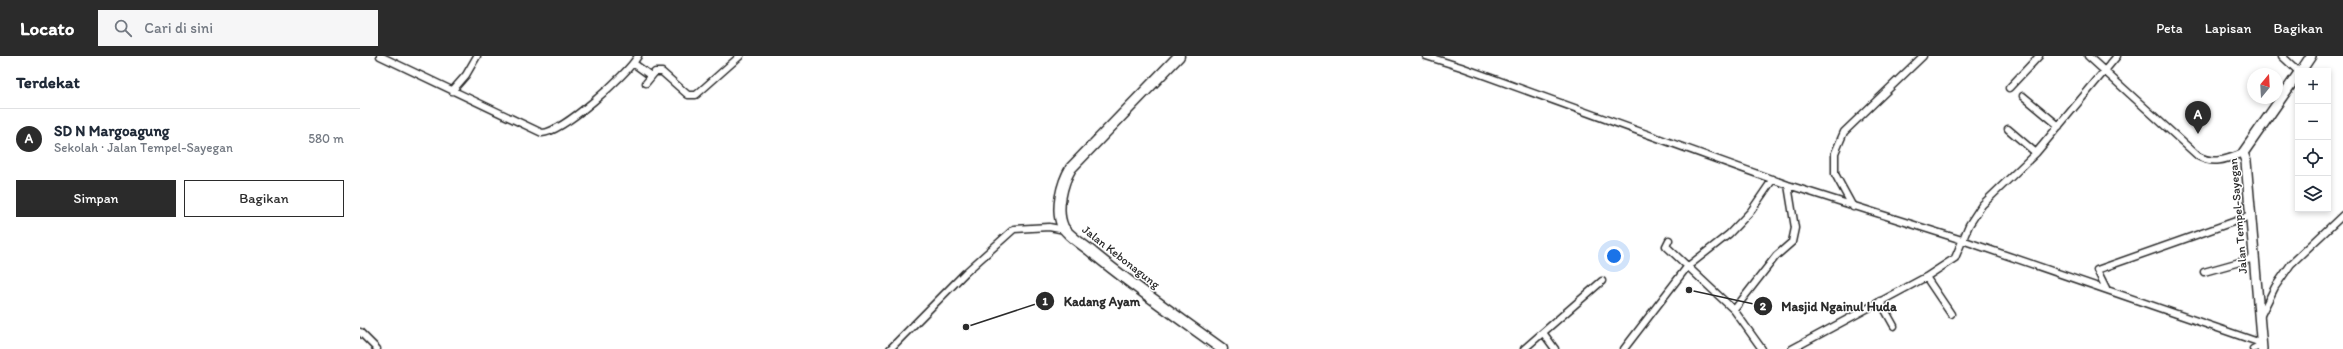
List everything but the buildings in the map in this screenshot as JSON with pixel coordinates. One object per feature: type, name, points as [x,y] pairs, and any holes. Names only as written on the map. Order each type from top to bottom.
[{"type":"main road","name":"Jalan Kebonagung","points":[[1179,56],[1071,168],[1064,180],[1060,206],[1062,225],[1110,268],[1222,349]]},
{"type":"main road","points":[[2301,68],[2311,56]]},
{"type":"main road","name":"Jalan Tempel-Sayegan","points":[[2259,346],[2259,318],[2246,160],[2243,153],[2295,78]]},
{"type":"street","points":[[380,56],[536,131],[548,133],[610,88],[638,56]]},
{"type":"street","points":[[452,91],[466,75],[477,56]]},
{"type":"street","points":[[646,83],[655,72],[662,72],[691,96],[696,96],[740,56]]},
{"type":"street","points":[[1426,56],[1461,66],[1788,185],[1853,207],[1962,240],[2106,288],[2259,346]]},
{"type":"street","points":[[1853,207],[1835,174],[1835,154],[1844,132],[1923,56]]},
{"type":"street","points":[[2009,88],[2039,56]]},
{"type":"street","points":[[2088,56],[2198,156],[2207,161],[2214,162],[2243,153]]},
{"type":"street","points":[[1792,349],[1926,277],[1955,258],[1968,225],[1982,205],[2036,153],[2117,56]]},
{"type":"street","points":[[2282,56],[2296,68]]},
{"type":"street","points":[[633,63],[652,76]]},
{"type":"street","points":[[2023,96],[2059,126]]},
{"type":"street","points":[[2008,129],[2036,153]]},
{"type":"street","points":[[1624,349],[1687,267],[1729,234],[1751,212],[1773,179]]},
{"type":"street","points":[[1734,310],[1776,256],[1792,242],[1795,228],[1788,185]]},
{"type":"street","points":[[2259,318],[2285,272],[2343,215]]},
{"type":"street","points":[[2106,288],[2097,270],[2250,216]]},
{"type":"street","points":[[890,349],[976,263],[1014,229],[1049,227],[1066,230]]},
{"type":"street","points":[[1669,240],[1666,246],[1734,310],[1758,348]]},
{"type":"street","points":[[2204,272],[2254,258]]},
{"type":"street","points":[[1926,277],[1951,314]]},
{"type":"street","points":[[1524,349],[1544,334],[1602,281]]},
{"type":"street","points":[[1880,302],[1894,326]]},
{"type":"street","points":[[360,332],[377,349]]},
{"type":"street","points":[[1544,334],[1555,349]]},
{"type":"place","name":"SD N Margoagung","points":[[2198,134]]},
{"type":"place","name":"Masjid Ngainul Huda","points":[[1689,290]]},
{"type":"place","name":"Kadang Ayam","points":[[966,327]]}]
